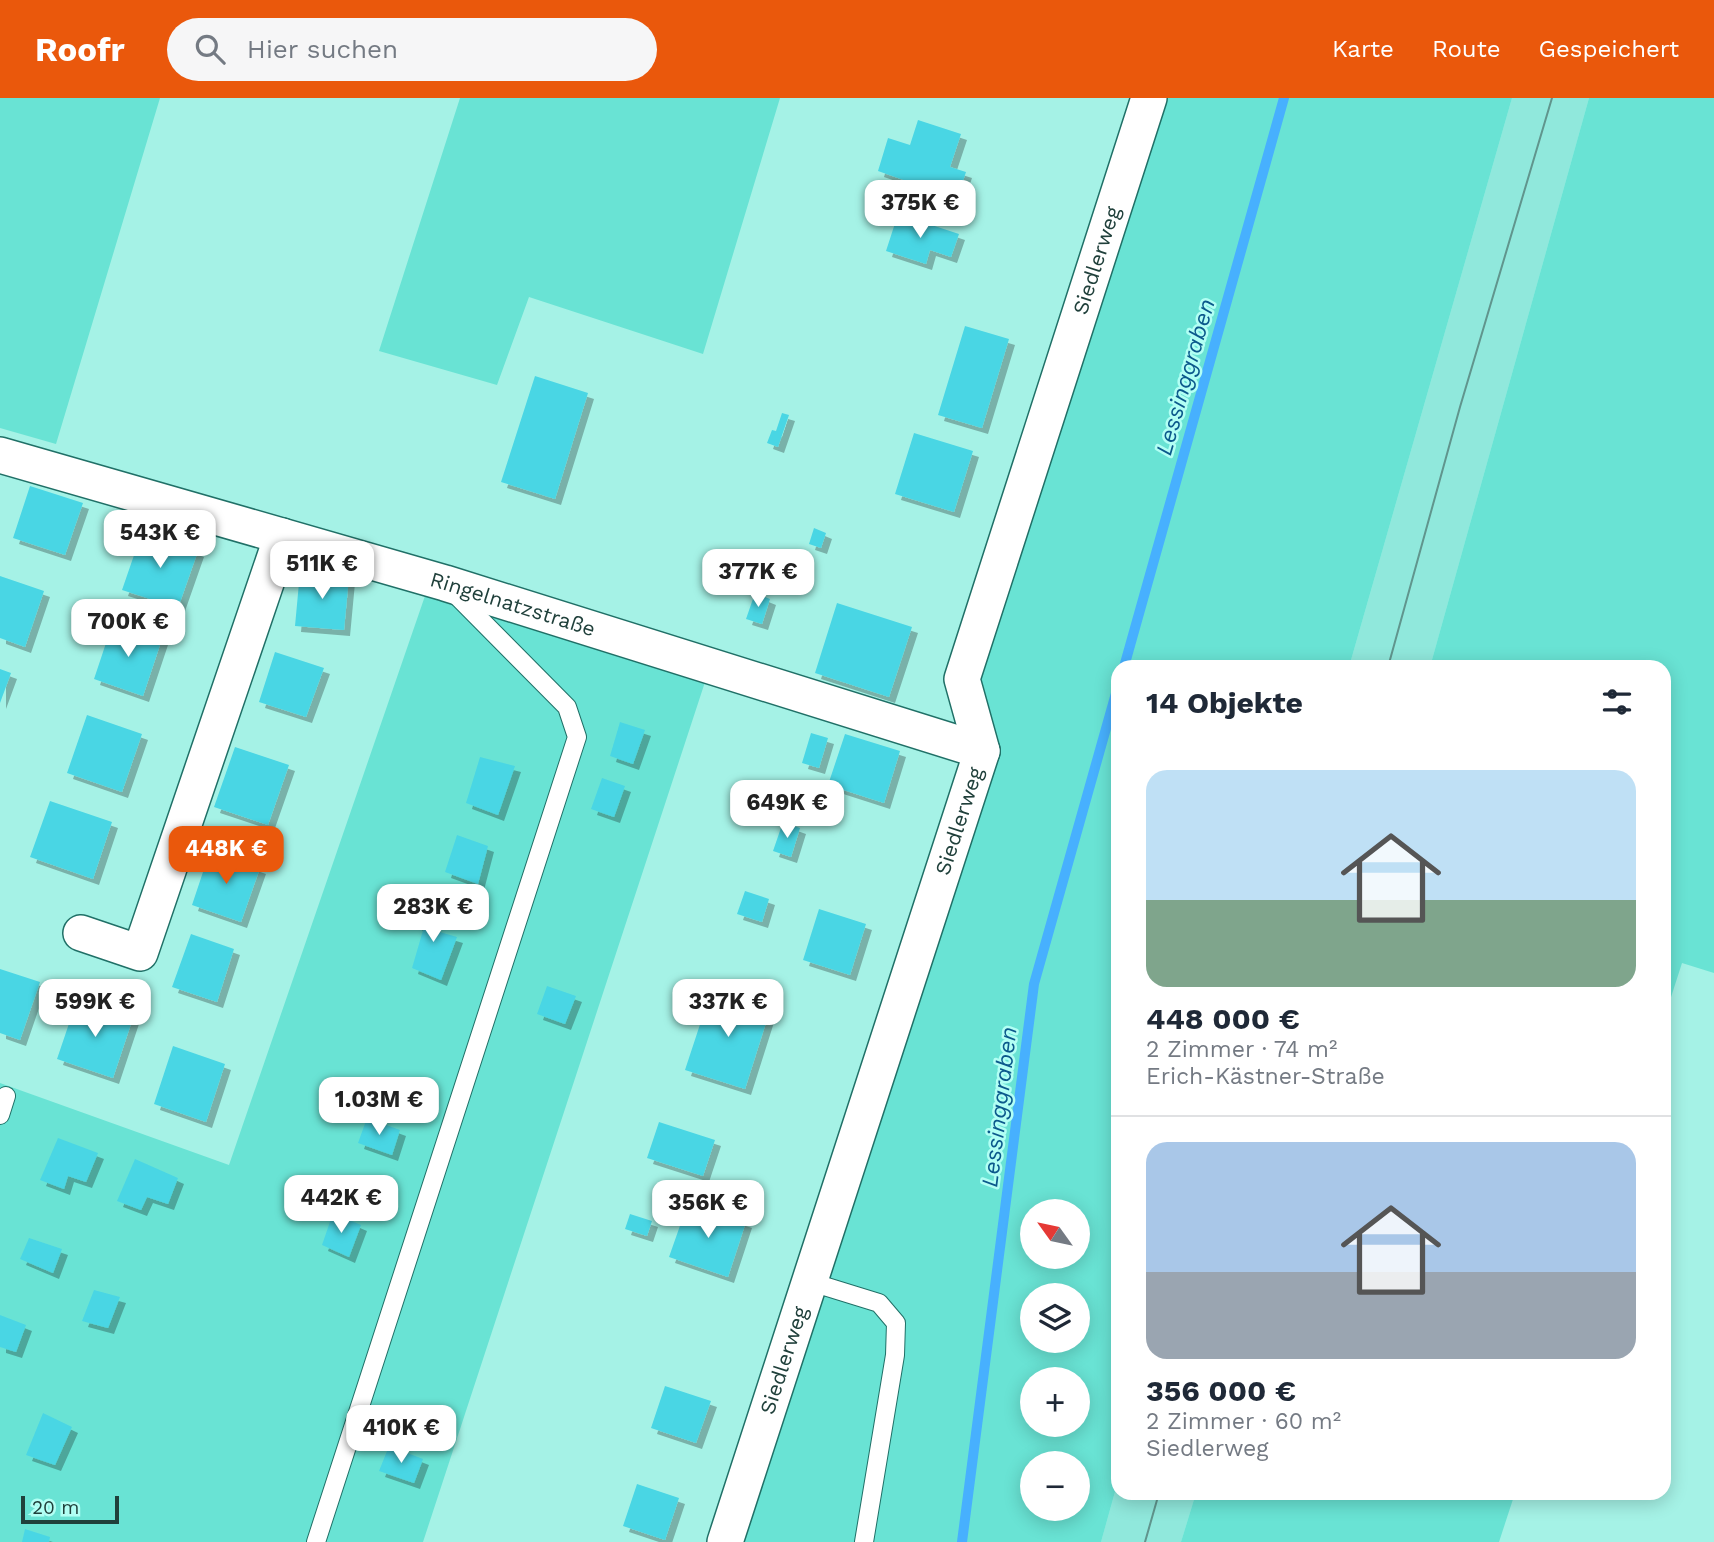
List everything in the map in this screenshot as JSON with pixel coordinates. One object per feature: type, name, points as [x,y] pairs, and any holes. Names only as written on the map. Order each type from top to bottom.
[{"type":"street","name":"Siedlerweg","points":[[724,1542],[982,751],[962,678],[1149,98]]},
{"type":"street","name":"Ringelnatzstraße","points":[[0,454],[445,583],[982,751]]},
{"type":"street","points":[[81,933],[140,953],[282,536]]},
{"type":"lane","points":[[316,1542],[577,737],[567,707],[445,583]]},
{"type":"lane","points":[[0,1115],[6,1096]]},
{"type":"lane","points":[[811,1282],[879,1303],[896,1323],[895,1355],[864,1542]]},
{"type":"shaded area","points":[[0,98],[160,98],[56,444],[0,428]]},
{"type":"shaded area","points":[[460,98],[780,98],[703,354],[529,297],[497,385],[379,351]]},
{"type":"shaded area","points":[[1162,98],[1512,98],[1351,660],[1111,660],[1113,1500],[1101,1542],[742,1542],[865,1172],[995,762],[976,675]]},
{"type":"shaded area","points":[[1512,98],[1589,98],[1432,660],[1351,660]]},
{"type":"shaded area","points":[[1589,98],[1714,98],[1714,973],[1682,963],[1671,997],[1671,660],[1432,660]]},
{"type":"shaded area","points":[[426,593],[705,682],[423,1542],[0,1542],[0,1083],[229,1165]]},
{"type":"shaded area","points":[[1113,1500],[1194,1500],[1181,1542],[1101,1542]]},
{"type":"shaded area","points":[[1194,1500],[1513,1500],[1499,1542],[1181,1542]]},
{"type":"building","points":[[918,120],[961,134],[950,167],[966,172],[952,214],[909,200],[915,184],[878,171],[888,138],[910,145]]},
{"type":"building","points":[[898,214],[959,234],[951,257],[930,250],[926,264],[886,251]]},
{"type":"building","points":[[965,326],[1009,339],[982,428],[938,415]]},
{"type":"building","points":[[535,376],[588,393],[555,499],[501,482]]},
{"type":"building","points":[[782,413],[789,415],[778,447],[767,443],[772,430],[776,431]]},
{"type":"building","points":[[914,433],[973,451],[954,512],[895,494]]},
{"type":"building","points":[[30,486],[83,503],[65,555],[13,538]]},
{"type":"building","points":[[814,528],[826,533],[821,548],[809,544]]},
{"type":"building","points":[[142,532],[198,551],[178,608],[122,590]]},
{"type":"building","points":[[300,572],[349,577],[344,630],[295,626]]},
{"type":"building","points":[[0,576],[44,591],[25,647],[0,638]]},
{"type":"building","points":[[755,593],[770,599],[762,624],[746,619]]},
{"type":"building","points":[[837,603],[912,627],[889,697],[815,673]]},
{"type":"building","points":[[113,622],[162,639],[143,696],[94,679]]},
{"type":"building","points":[[275,652],[324,668],[306,717],[259,702]]},
{"type":"building","points":[[0,669],[11,673],[0,703]]},
{"type":"building","points":[[87,715],[142,734],[122,792],[67,773]]},
{"type":"building","points":[[620,722],[645,730],[633,764],[610,756]]},
{"type":"building","points":[[811,733],[828,738],[819,768],[802,763]]},
{"type":"building","points":[[845,734],[900,751],[884,803],[828,785]]},
{"type":"building","points":[[235,747],[289,765],[268,825],[214,807]]},
{"type":"building","points":[[480,757],[515,766],[498,815],[466,803]]},
{"type":"building","points":[[602,778],[625,786],[614,817],[591,809]]},
{"type":"building","points":[[50,801],[112,822],[93,879],[30,857]]},
{"type":"building","points":[[783,822],[800,828],[791,857],[773,851]]},
{"type":"building","points":[[457,835],[488,846],[478,884],[445,872]]},
{"type":"building","points":[[210,851],[260,868],[241,922],[192,905]]},
{"type":"building","points":[[745,891],[769,899],[762,922],[737,914]]},
{"type":"building","points":[[425,900],[441,906],[433,930],[457,937],[441,980],[412,968],[424,927],[416,925]]},
{"type":"building","points":[[819,909],[866,924],[850,975],[803,960]]},
{"type":"building","points":[[191,934],[234,949],[217,1002],[172,987]]},
{"type":"building","points":[[0,969],[40,982],[20,1040],[0,1033]]},
{"type":"building","points":[[547,986],[576,996],[565,1024],[537,1014]]},
{"type":"building","points":[[712,988],[771,1007],[745,1089],[685,1070]]},
{"type":"building","points":[[77,1000],[133,1018],[113,1078],[57,1059]]},
{"type":"building","points":[[173,1046],[225,1064],[206,1122],[154,1104]]},
{"type":"building","points":[[367,1118],[400,1130],[392,1155],[358,1143]]},
{"type":"building","points":[[659,1122],[715,1140],[703,1176],[647,1158]]},
{"type":"building","points":[[58,1138],[98,1153],[86,1182],[68,1176],[64,1189],[40,1180]]},
{"type":"building","points":[[135,1159],[178,1178],[168,1204],[147,1197],[141,1210],[117,1201]]},
{"type":"building","points":[[688,1203],[746,1222],[728,1277],[669,1257]]},
{"type":"building","points":[[333,1213],[361,1225],[349,1257],[322,1245]]},
{"type":"building","points":[[630,1214],[652,1221],[647,1236],[625,1229]]},
{"type":"building","points":[[29,1238],[62,1249],[53,1273],[20,1259]]},
{"type":"building","points":[[94,1290],[120,1297],[108,1328],[82,1321]]},
{"type":"building","points":[[0,1315],[26,1325],[16,1352],[0,1347]]},
{"type":"building","points":[[665,1386],[711,1401],[696,1443],[651,1428]]},
{"type":"building","points":[[43,1413],[72,1427],[55,1465],[26,1455]]},
{"type":"building","points":[[389,1446],[423,1459],[414,1483],[379,1471]]},
{"type":"building","points":[[637,1484],[679,1498],[665,1540],[623,1526]]},
{"type":"building","points":[[25,1529],[50,1537],[49,1542],[22,1542]]},
{"type":"waterway","name":"Lessinggraben","points":[[1126,660],[1284,98]]},
{"type":"waterway","name":"Lessinggraben","points":[[962,1542],[1034,984],[1111,711]]},
{"type":"tram line","points":[[1390,660],[1460,407],[1552,98]]},
{"type":"tram line","points":[[1145,1542],[1157,1500]]}]
